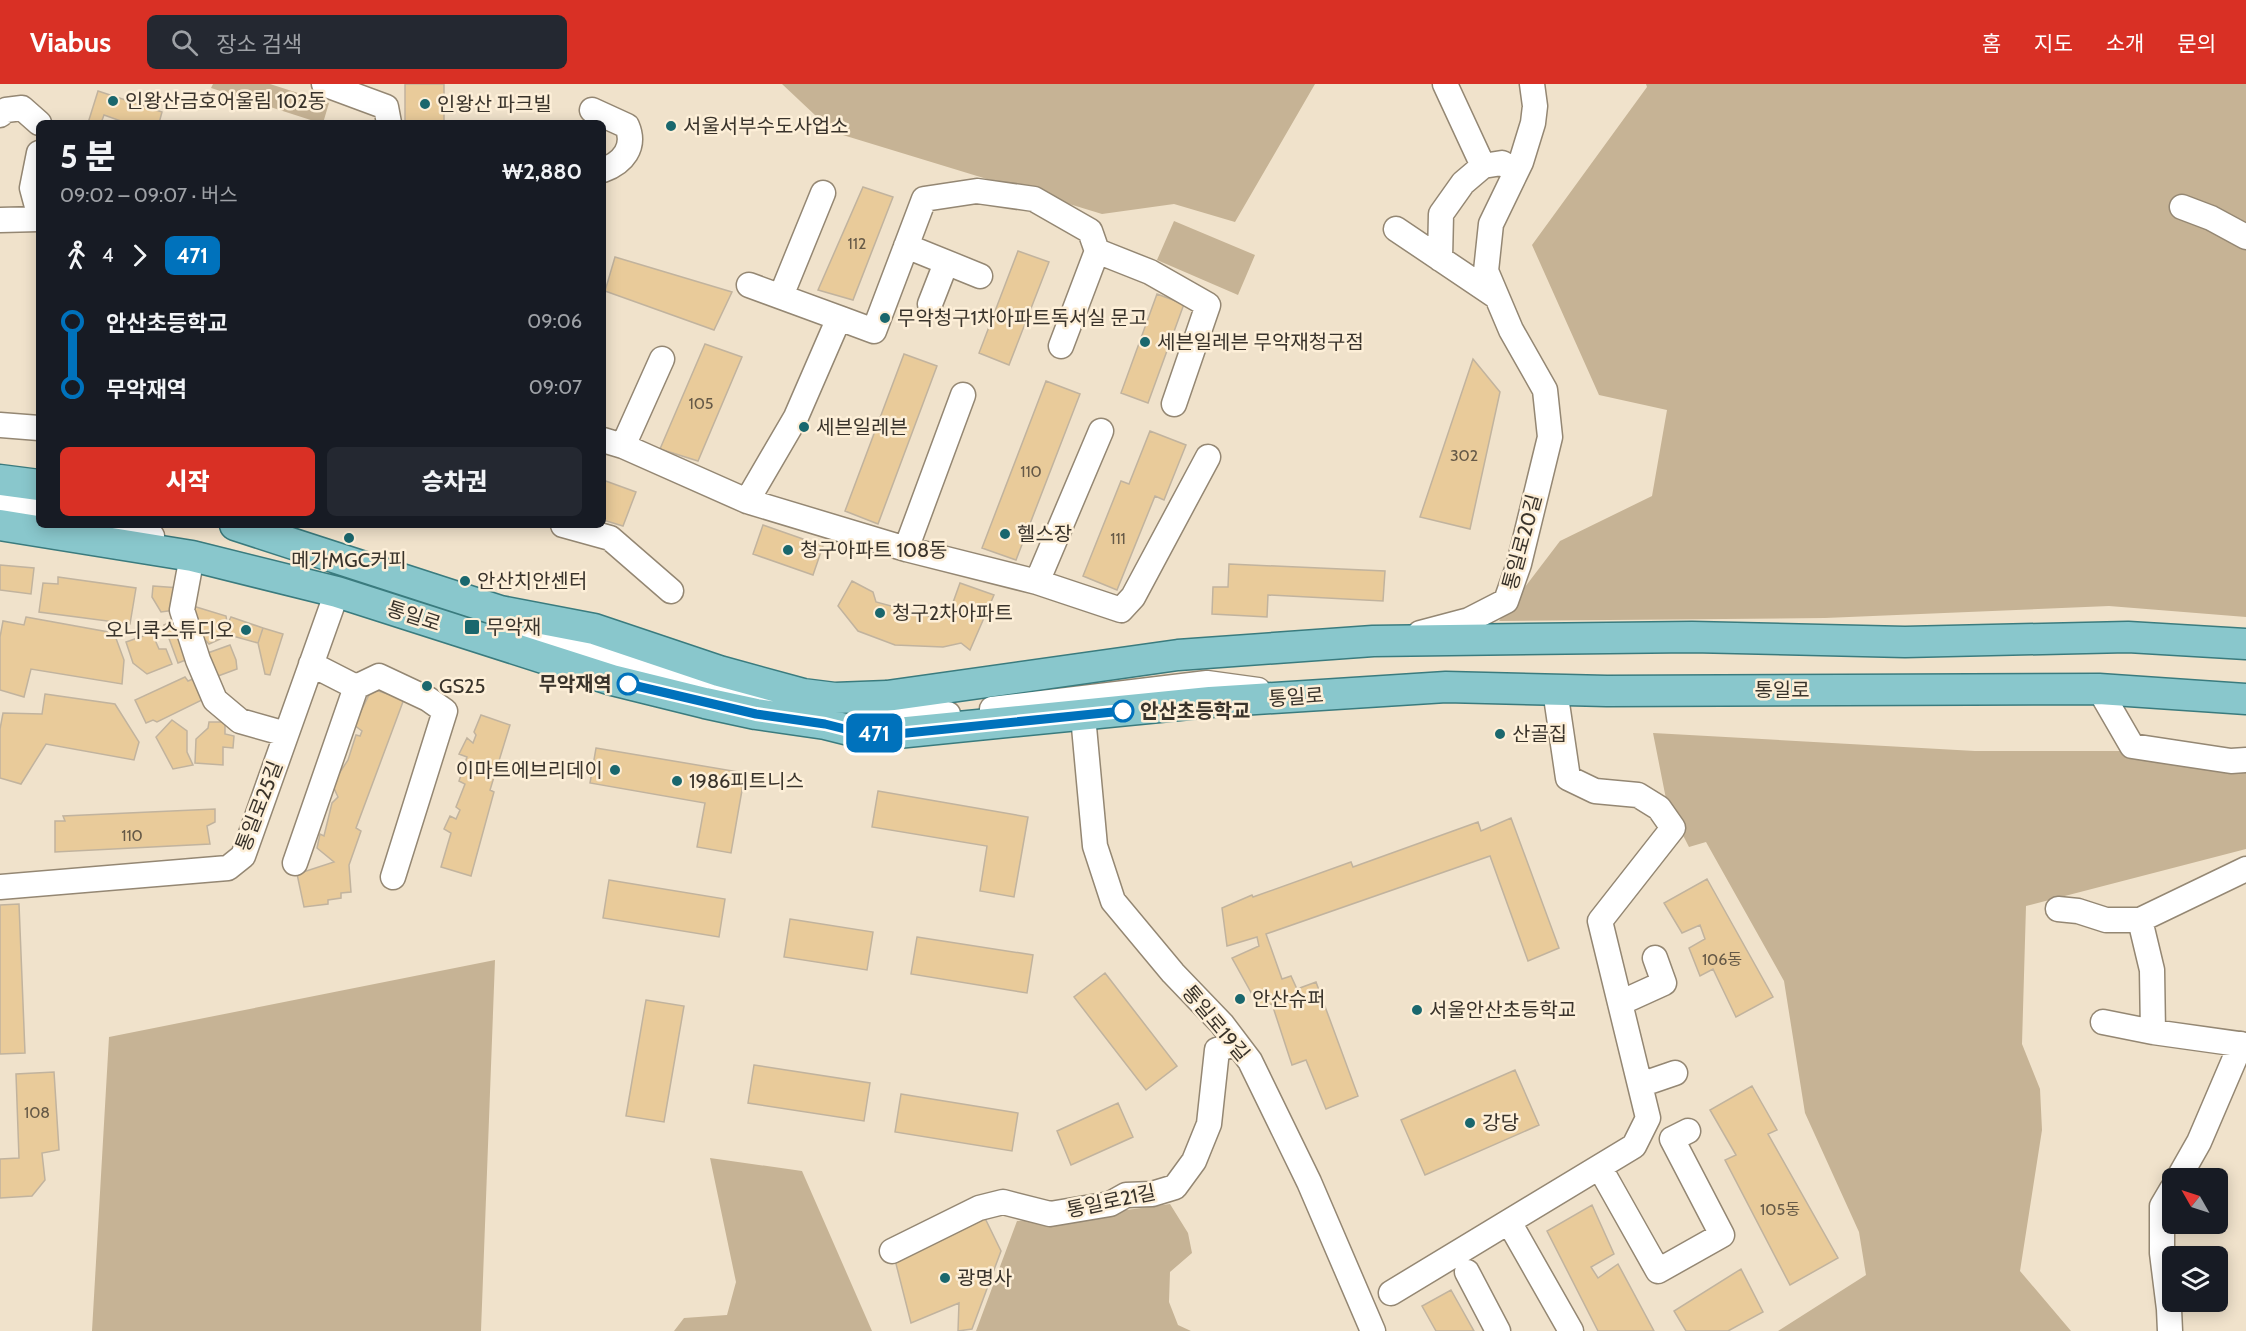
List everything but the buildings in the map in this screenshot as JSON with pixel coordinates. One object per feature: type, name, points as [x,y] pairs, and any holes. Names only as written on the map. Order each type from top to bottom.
[{"type":"main road","points":[[0,480],[36,485]]},
{"type":"main road","name":"통일로","points":[[0,525],[192,556],[337,592],[612,680],[756,714],[830,711],[887,696],[1178,655],[1373,641],[1692,637],[1905,642],[2128,637],[2246,644]]},
{"type":"main road","name":"통일로","points":[[244,528],[500,611],[594,629],[719,671],[803,694],[857,732],[897,734],[1210,702],[1446,687],[1555,690],[2099,689],[2246,699]]},
{"type":"main road","points":[[337,592],[347,561]]},
{"type":"street","points":[[324,84],[386,107],[388,120]]},
{"type":"street","points":[[1445,84],[1483,166]]},
{"type":"street","name":"통일로20길","points":[[1218,652],[1219,638],[1414,634],[1469,620],[1506,601],[1519,564],[1550,437],[1545,390],[1511,330],[1486,271],[1491,225],[1516,171],[1533,123],[1535,106],[1532,84]]},
{"type":"street","points":[[0,115],[6,110],[22,108],[36,120]]},
{"type":"street","points":[[592,110],[627,126],[631,136],[628,148],[616,165],[606,169]]},
{"type":"street","points":[[1440,259],[1442,214],[1463,183],[1483,166],[1502,163],[1516,171]]},
{"type":"street","points":[[36,168],[32,188],[36,204]]},
{"type":"street","points":[[749,285],[874,331],[924,199],[977,191],[1034,200],[1090,231],[1097,251],[1061,346]]},
{"type":"street","points":[[781,296],[823,193]]},
{"type":"street","points":[[2182,207],[2211,218],[2246,237]]},
{"type":"street","points":[[0,220],[36,216]]},
{"type":"street","points":[[1396,229],[1497,297]]},
{"type":"street","points":[[906,246],[980,276]]},
{"type":"street","points":[[1097,251],[1150,272],[1208,305],[1174,404]]},
{"type":"street","points":[[930,304],[946,262]]},
{"type":"street","points":[[747,501],[796,417],[839,318]]},
{"type":"street","points":[[662,359],[613,443],[747,501],[906,549],[1037,582],[1121,610],[1133,597],[1208,458]]},
{"type":"street","points":[[906,549],[963,396]]},
{"type":"street","points":[[0,424],[36,428]]},
{"type":"street","points":[[1037,582],[1101,431]]},
{"type":"street","points":[[0,492],[36,490]]},
{"type":"street","points":[[0,506],[36,510]]},
{"type":"street","points":[[113,528],[216,552],[337,592]]},
{"type":"street","points":[[574,528],[610,538],[671,591]]},
{"type":"street","points":[[192,556],[182,610],[198,660],[215,700],[240,721],[286,734]]},
{"type":"street","name":"통일로25길","points":[[0,886],[228,868],[243,856],[337,592]]},
{"type":"street","points":[[311,664],[356,687]]},
{"type":"street","points":[[295,863],[356,687],[379,676],[428,699],[445,711],[393,877]]},
{"type":"street","points":[[830,711],[969,712],[1208,683],[1304,697]]},
{"type":"street","points":[[2099,689],[2132,746],[2231,761],[2246,760]]},
{"type":"street","points":[[1391,1293],[1634,1146],[1648,1118],[1600,921],[1673,828],[1659,808],[1638,795],[1595,791],[1568,778],[1555,690]]},
{"type":"street","name":"통일로19길","points":[[1083,716],[1095,846],[1113,901],[1173,973],[1221,1024],[1250,1061],[1309,1182],[1373,1331]]},
{"type":"street","points":[[2058,909],[2078,911],[2106,920],[2140,920],[2242,878]]},
{"type":"street","points":[[2140,920],[2152,970],[2153,1032]]},
{"type":"street","points":[[1620,1003],[1664,983],[1655,958]]},
{"type":"street","points":[[2103,1022],[2243,1045],[2199,1142],[2184,1168]]},
{"type":"street","name":"통일로21길","points":[[892,1251],[980,1208],[1003,1202],[1050,1214],[1110,1204],[1126,1195],[1152,1194],[1175,1187],[1194,1161],[1209,1124],[1217,1050],[1236,1043]]},
{"type":"street","points":[[1640,1085],[1675,1073]]},
{"type":"street","points":[[1600,1167],[1658,1271],[1722,1235],[1672,1139],[1688,1131]]},
{"type":"street","points":[[1509,1222],[1571,1331]]},
{"type":"street","points":[[2162,1234],[2170,1331]]},
{"type":"street","points":[[1467,1272],[1498,1331]]},
{"type":"shaded area","points":[[213,84],[270,84],[329,103],[324,120],[311,120],[211,88]]},
{"type":"shaded area","points":[[782,84],[1315,84],[1235,222],[1174,204],[1102,214],[833,132]]},
{"type":"shaded area","points":[[1646,84],[2246,84],[2246,617],[2109,606],[1825,618],[1499,621],[1560,541],[1652,496],[1667,410],[1599,395],[1532,245],[1647,87]]},
{"type":"shaded area","points":[[1174,221],[1255,255],[1238,295],[1157,260]]},
{"type":"shaded area","points":[[1653,733],[1975,751],[2246,751],[2246,849],[2026,906],[2022,1044],[2040,1089],[2042,1130],[2020,1271],[2071,1331],[1778,1331],[1866,1275],[1859,1232],[1805,1113],[1784,981],[1706,842],[1689,847],[1667,804]]},
{"type":"shaded area","points":[[495,960],[481,1331],[92,1331],[109,1037]]},
{"type":"shaded area","points":[[710,1158],[802,1171],[872,1331],[674,1331],[684,1318],[727,1315],[736,1282]]},
{"type":"shaded area","points":[[1170,1204],[1188,1233],[1192,1253],[1170,1272],[1169,1302],[1178,1325],[1191,1331],[976,1331],[1017,1221],[1069,1218]]},
{"type":"bus line","name":"471","points":[[628,684],[756,714],[825,724],[857,732],[897,734],[1123,711]]},
{"type":"place","name":"인왕산금호어울림 102동","points":[[113,101]]},
{"type":"place","name":"인왕산 파크빌","points":[[425,104]]},
{"type":"place","name":"서울서부수도사업소","points":[[671,126]]},
{"type":"place","name":"무악청구1차아파트독서실 문고","points":[[885,318]]},
{"type":"place","name":"세븐일레븐 무악재청구점","points":[[1145,342]]},
{"type":"place","name":"세븐일레븐","points":[[804,427]]},
{"type":"place","name":"헬스장","points":[[1005,534]]},
{"type":"place","name":"메가MGC커피","points":[[349,538]]},
{"type":"place","name":"청구아파트 108동","points":[[788,550]]},
{"type":"place","name":"안산치안센터","points":[[465,581]]},
{"type":"place","name":"청구2차아파트","points":[[880,613]]},
{"type":"place","name":"무악재","points":[[472,627]]},
{"type":"place","name":"오니쿡스튜디오","points":[[246,630]]},
{"type":"place","name":"무악재역","points":[[628,684]]},
{"type":"place","name":"GS25","points":[[427,686]]},
{"type":"place","name":"안산초등학교","points":[[1123,711]]},
{"type":"place","name":"산골집","points":[[1500,734]]},
{"type":"place","name":"이마트에브리데이","points":[[615,770]]},
{"type":"place","name":"1986피트니스","points":[[677,781]]},
{"type":"place","name":"안산슈퍼","points":[[1240,999]]},
{"type":"place","name":"서울안산초등학교","points":[[1417,1010]]},
{"type":"place","name":"강당","points":[[1470,1123]]},
{"type":"place","name":"광명사","points":[[945,1278]]}]
